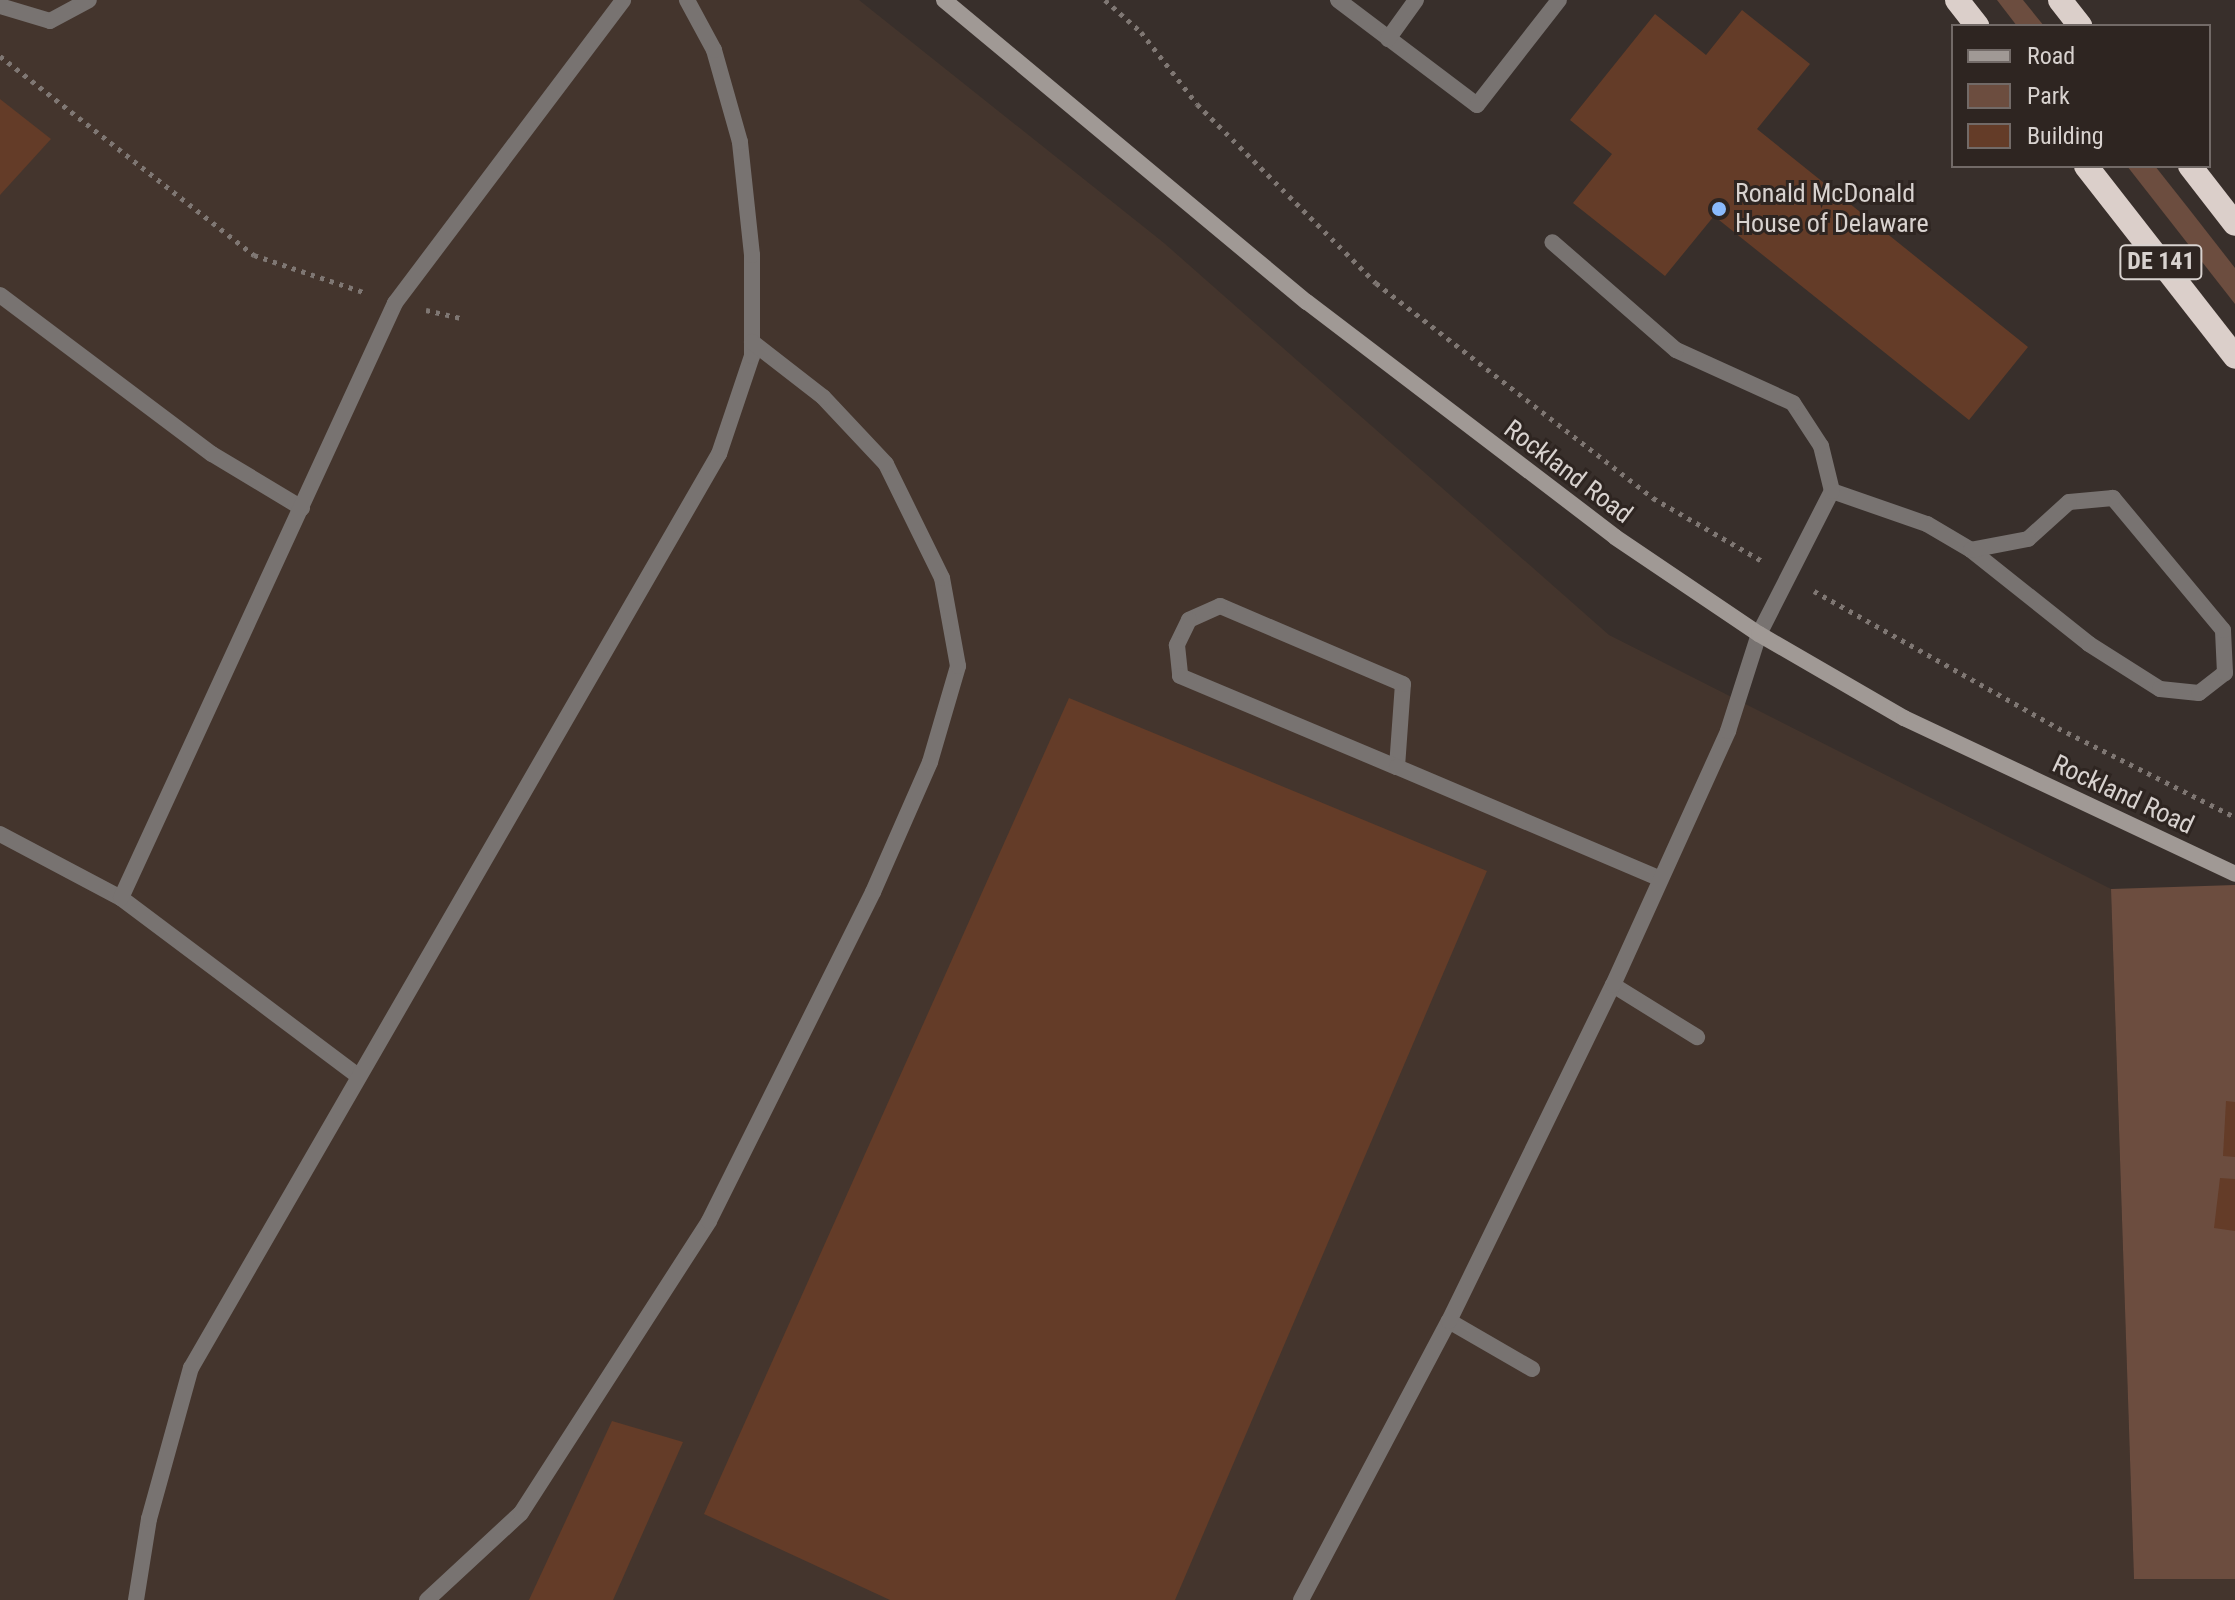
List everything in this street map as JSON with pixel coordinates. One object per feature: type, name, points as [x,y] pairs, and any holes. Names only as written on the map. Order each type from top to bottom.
[{"type":"highway","points":[[1957,0],[1975,24]]},
{"type":"highway","points":[[2060,0],[2078,24]]},
{"type":"highway","name":"DE 141","points":[[2088,168],[2235,357]]},
{"type":"highway","name":"DE 141","points":[[2192,168],[2235,224]]},
{"type":"street","name":"Rockland Road","points":[[944,0],[1332,321],[1615,537],[1759,634],[1904,718],[2235,874]]},
{"type":"lane","points":[[0,6],[50,21],[89,0]]},
{"type":"lane","points":[[121,898],[395,303],[623,0]]},
{"type":"lane","points":[[136,1600],[149,1519],[191,1368],[357,1075],[719,454],[752,342],[752,255],[740,142],[714,50],[687,0]]},
{"type":"lane","points":[[1338,0],[1477,105],[1559,0]]},
{"type":"lane","points":[[1388,39],[1416,0]]},
{"type":"lane","points":[[1301,1600],[1449,1321],[1613,985],[1728,731],[1759,634],[1786,574],[1832,491],[1821,446],[1793,403],[1676,350],[1552,242]]},
{"type":"lane","points":[[0,295],[212,454],[302,508]]},
{"type":"lane","points":[[427,1600],[521,1513],[709,1221],[873,892],[930,762],[958,666],[942,578],[886,464],[823,397],[752,342]]},
{"type":"lane","points":[[1832,491],[1927,524],[1971,550],[2089,644],[2160,689],[2199,693],[2225,673],[2223,630],[2113,498],[2069,502],[2028,539],[1971,550]]},
{"type":"lane","points":[[1397,767],[1403,684],[1220,606],[1189,620],[1177,645],[1180,676],[1659,878]]},
{"type":"lane","points":[[0,834],[121,898],[357,1075]]},
{"type":"lane","points":[[1613,985],[1697,1037]]},
{"type":"lane","points":[[1449,1321],[1532,1369]]},
{"type":"path","points":[[1105,0],[1141,32],[1197,104],[1376,283],[1653,498],[2044,721],[2235,817]]},
{"type":"path","points":[[0,56],[254,255],[395,303],[460,318]]},
{"type":"shaded area","points":[[0,0],[859,0],[1164,243],[1609,635],[2111,889],[2134,1579],[2235,1579],[2235,1600],[0,1600]]},
{"type":"green space","points":[[1997,0],[2023,0],[2042,24],[2015,24]]},
{"type":"green space","points":[[2129,168],[2157,168],[2189,209],[2235,268],[2235,304]]},
{"type":"green space","points":[[2235,885],[2235,1579],[2134,1579],[2111,889]]},
{"type":"building","name":"Ronald McDonald House of Delaware","points":[[1742,10],[1810,64],[1757,129],[2028,347],[1969,420],[1714,216],[1665,276],[1573,203],[1612,154],[1570,120],[1655,14],[1706,55]]},
{"type":"building","points":[[0,99],[51,139],[0,195]]},
{"type":"building","points":[[1069,698],[1487,871],[1175,1600],[890,1600],[704,1514]]},
{"type":"building","points":[[2226,1101],[2235,1102],[2235,1157],[2223,1156]]},
{"type":"building","points":[[2220,1178],[2235,1179],[2235,1231],[2214,1228]]},
{"type":"building","points":[[612,1421],[683,1442],[613,1600],[529,1600]]},
{"type":"place","name":"Ronald McDonald House of Delaware","points":[[1719,209]]}]
